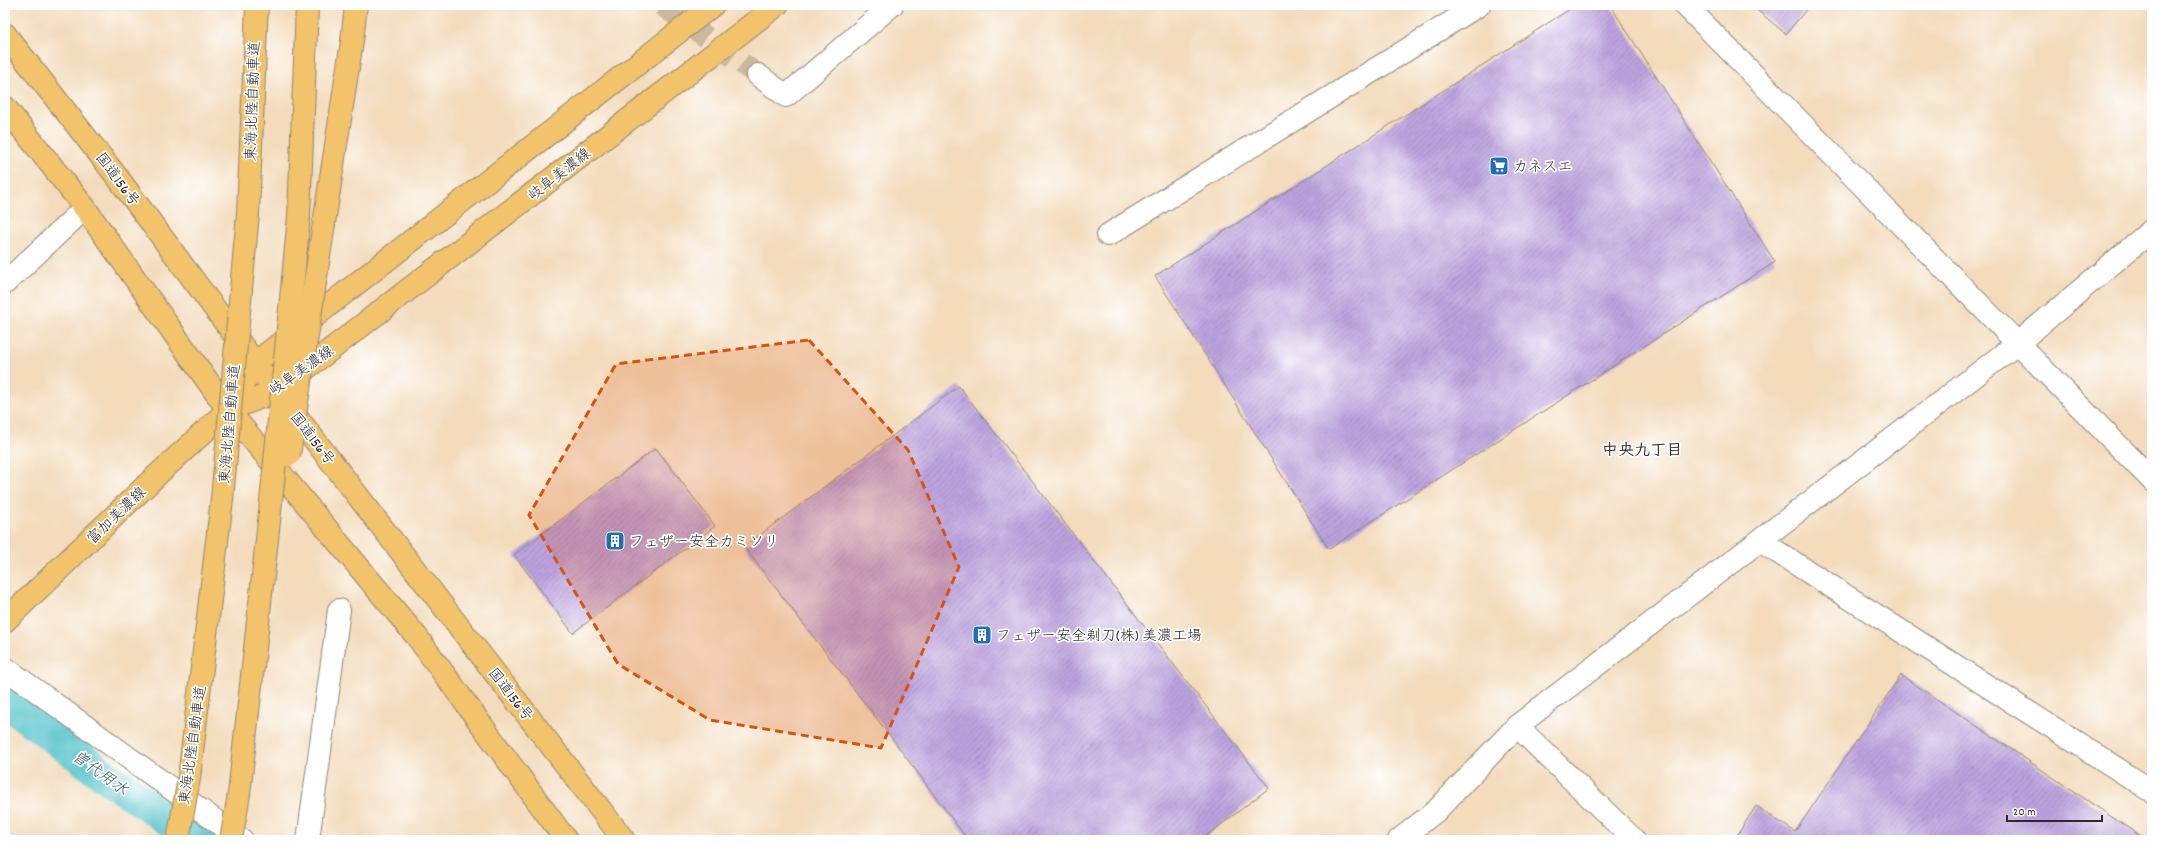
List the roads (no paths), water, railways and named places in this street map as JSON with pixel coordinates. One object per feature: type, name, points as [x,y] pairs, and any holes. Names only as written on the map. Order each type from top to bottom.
[{"type":"main road","name":"東海北陸自動車道","points":[[178,840],[189,778],[222,500],[248,213],[256,5]]},
{"type":"main road","points":[[239,794],[270,512],[299,217],[307,5]]},
{"type":"main road","points":[[231,840],[352,41],[356,5]]},
{"type":"main road","name":"岐阜美濃線","points":[[228,410],[255,363],[713,5]]},
{"type":"main road","name":"岐阜美濃線","points":[[228,410],[277,391],[777,5]]},
{"type":"main road","name":"国道156号","points":[[5,34],[118,178],[255,363],[624,840]]},
{"type":"main road","points":[[5,107],[85,208],[228,410],[417,637],[566,840]]},
{"type":"main road","name":"富加美濃線","points":[[5,621],[155,477],[228,410]]},
{"type":"street","points":[[758,75],[786,96],[892,5]]},
{"type":"street","points":[[1108,235],[1479,5]]},
{"type":"street","points":[[1684,5],[2152,480]]},
{"type":"street","points":[[5,283],[85,208]]},
{"type":"street","points":[[1399,840],[1436,811],[1517,726],[2018,343],[2152,230]]},
{"type":"street","points":[[1760,541],[2152,791]]},
{"type":"street","points":[[308,840],[339,610]]},
{"type":"street","points":[[5,668],[242,840]]},
{"type":"street","points":[[1517,726],[1634,840]]},
{"type":"waterway","name":"曽代用水","points":[[5,701],[108,778],[199,840]]},
{"type":"tunnel","points":[[662,5],[758,75]]},
{"type":"place","name":"カネスエ","points":[[1499,166]]},
{"type":"place","name":"フェザー安全カミソリ","points":[[615,541]]},
{"type":"place","name":"フェザー安全剃刀(株) 美濃工場","points":[[982,635]]},
{"type":"district","name":"中央九丁目","points":[[1642,449]]}]
